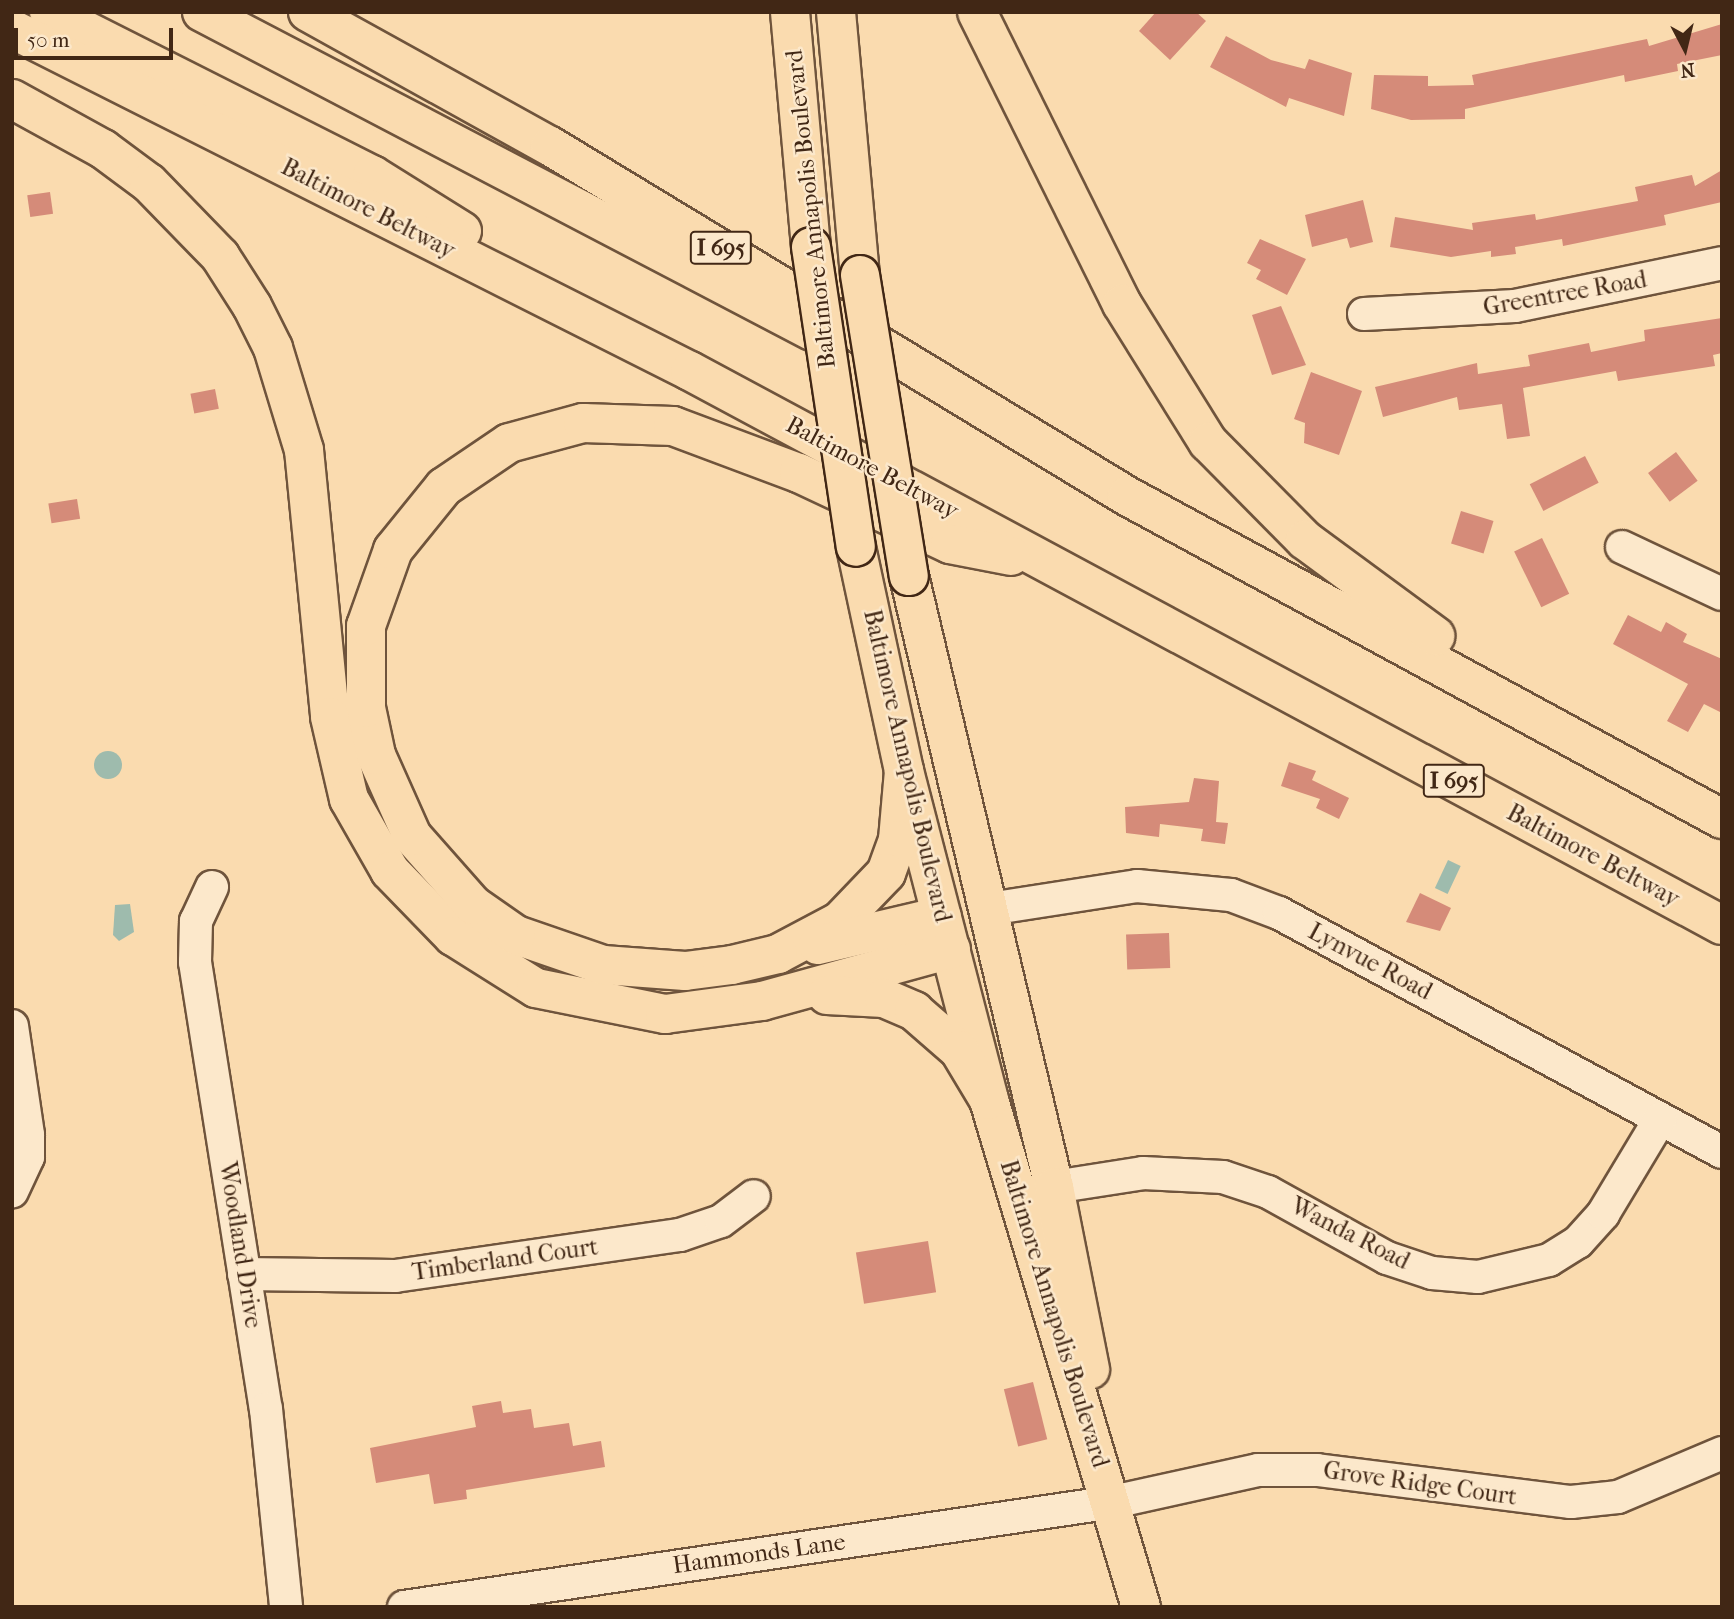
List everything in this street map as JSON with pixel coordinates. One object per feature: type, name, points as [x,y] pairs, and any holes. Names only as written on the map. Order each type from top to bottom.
[{"type":"main road","points":[[49,12],[372,175],[690,371]]},
{"type":"main road","points":[[202,12],[1128,496]]},
{"type":"main road","name":"I 695","points":[[308,12],[550,146],[1128,496],[1599,748],[1722,819]]},
{"type":"main road","name":"Baltimore Annapolis Boulevard","points":[[790,12],[811,247],[856,547],[904,771],[989,1100],[1113,1502],[1141,1607]]},
{"type":"main road","name":"Baltimore Annapolis Boulevard","points":[[836,12],[860,275],[909,576],[1054,1187],[1113,1502]]},
{"type":"main road","points":[[954,12],[1022,108]]},
{"type":"main road","points":[[977,12],[1022,108],[1166,382],[1256,496],[1354,581],[1599,748]]},
{"type":"main road","name":"Baltimore Beltway","points":[[12,29],[690,371],[1722,925]]},
{"type":"main road","points":[[12,99],[103,149],[149,183],[220,256],[273,348],[304,450],[338,761],[366,836],[410,895],[488,961],[569,998],[665,1014],[762,1000],[850,993],[884,998],[914,1012],[959,1050],[989,1100]]},
{"type":"main road","points":[[947,933],[778,954],[685,971],[603,965],[516,935],[440,874],[388,791],[366,708],[366,626],[393,550],[416,515],[473,462],[509,443],[583,423],[630,421],[673,426],[733,446],[950,544],[1054,565]]},
{"type":"main road","points":[[778,954],[839,921],[886,873],[898,840],[904,771]]},
{"type":"main road","points":[[762,1000],[947,933],[989,909]]},
{"type":"street","name":"Greentree Road","points":[[1364,314],[1516,306],[1722,263]]},
{"type":"street","points":[[1622,547],[1720,592]]},
{"type":"street","name":"Lynvue Road","points":[[989,909],[1137,886],[1231,895],[1279,913],[1722,1152]]},
{"type":"street","name":"Woodland Drive","points":[[212,887],[196,921],[195,962],[244,1274],[286,1607]]},
{"type":"street","points":[[12,1026],[28,1157],[12,1191]]},
{"type":"street","name":"Wanda Road","points":[[1054,1187],[1143,1173],[1223,1177],[1268,1192],[1387,1258],[1432,1273],[1478,1278],[1549,1260],[1578,1242],[1603,1214],[1660,1119]]},
{"type":"street","name":"Timberland Court","points":[[244,1274],[394,1276],[680,1236],[721,1221],[754,1196]]},
{"type":"street","name":"Grove Ridge Court","points":[[1113,1502],[1214,1476],[1305,1470],[1571,1502],[1618,1497],[1722,1453]]},
{"type":"street","name":"Hammonds Lane","points":[[410,1606],[1113,1502]]},
{"type":"shaded area","points":[[108,751],[118,755],[122,765],[118,775],[108,779],[98,775],[94,765],[98,755]]},
{"type":"shaded area","points":[[1448,860],[1461,866],[1448,894],[1435,888]]},
{"type":"shaded area","points":[[130,904],[134,932],[119,941],[113,935],[115,905]]},
{"type":"building","points":[[1156,12],[1196,12],[1206,21],[1170,60],[1139,31]]},
{"type":"building","points":[[1722,24],[1722,55],[1677,64],[1678,71],[1625,82],[1624,75],[1465,109],[1465,119],[1411,120],[1371,109],[1374,75],[1428,76],[1428,86],[1474,85],[1472,75],[1647,39],[1649,46]]},
{"type":"building","points":[[1226,36],[1271,60],[1305,69],[1309,59],[1352,73],[1344,116],[1289,98],[1286,107],[1210,67]]},
{"type":"building","points":[[1722,170],[1722,202],[1664,215],[1666,225],[1563,246],[1562,239],[1515,247],[1516,254],[1491,257],[1491,251],[1451,257],[1390,247],[1395,217],[1473,230],[1472,223],[1535,214],[1536,220],[1638,201],[1635,187],[1692,175],[1695,186]]},
{"type":"building","points":[[50,192],[53,214],[30,217],[27,195]]},
{"type":"building","points":[[1363,200],[1373,242],[1350,248],[1347,238],[1312,247],[1305,215]]},
{"type":"building","points":[[1260,239],[1306,259],[1287,295],[1256,279],[1261,270],[1247,263]]},
{"type":"building","points":[[1281,306],[1306,365],[1272,375],[1252,315]]},
{"type":"building","points":[[1722,318],[1722,353],[1713,355],[1715,366],[1618,381],[1616,371],[1523,388],[1530,436],[1507,439],[1502,404],[1459,410],[1457,397],[1383,417],[1375,387],[1477,363],[1478,374],[1530,366],[1528,355],[1589,343],[1591,352],[1645,341],[1644,330]]},
{"type":"building","points":[[1311,372],[1362,391],[1339,455],[1304,443],[1305,423],[1294,419]]},
{"type":"building","points":[[215,389],[219,409],[194,413],[190,394]]},
{"type":"building","points":[[1676,452],[1698,481],[1670,502],[1648,473]]},
{"type":"building","points":[[1585,456],[1599,483],[1543,511],[1530,484]]},
{"type":"building","points":[[77,499],[80,519],[51,523],[48,504]]},
{"type":"building","points":[[1461,511],[1494,521],[1484,553],[1451,544]]},
{"type":"building","points":[[1542,538],[1569,594],[1541,607],[1514,552]]},
{"type":"building","points":[[1628,615],[1661,632],[1666,622],[1687,634],[1683,642],[1722,659],[1722,713],[1704,704],[1688,732],[1667,721],[1688,684],[1613,644]]},
{"type":"building","points":[[1289,762],[1316,771],[1312,780],[1349,798],[1339,819],[1316,808],[1320,799],[1281,786]]},
{"type":"building","points":[[1194,778],[1219,781],[1216,822],[1228,823],[1225,844],[1201,841],[1203,829],[1160,824],[1159,837],[1126,833],[1125,807],[1189,802]]},
{"type":"building","points":[[1420,893],[1451,908],[1440,931],[1406,922]]},
{"type":"building","points":[[1169,933],[1170,968],[1127,969],[1126,935]]},
{"type":"building","points":[[928,1241],[936,1292],[864,1304],[856,1252]]},
{"type":"building","points":[[1033,1382],[1047,1439],[1018,1447],[1004,1389]]},
{"type":"building","points":[[501,1401],[503,1413],[531,1409],[534,1428],[569,1423],[573,1446],[601,1441],[605,1467],[466,1490],[467,1499],[434,1504],[429,1474],[376,1483],[370,1448],[476,1427],[472,1406]]}]
